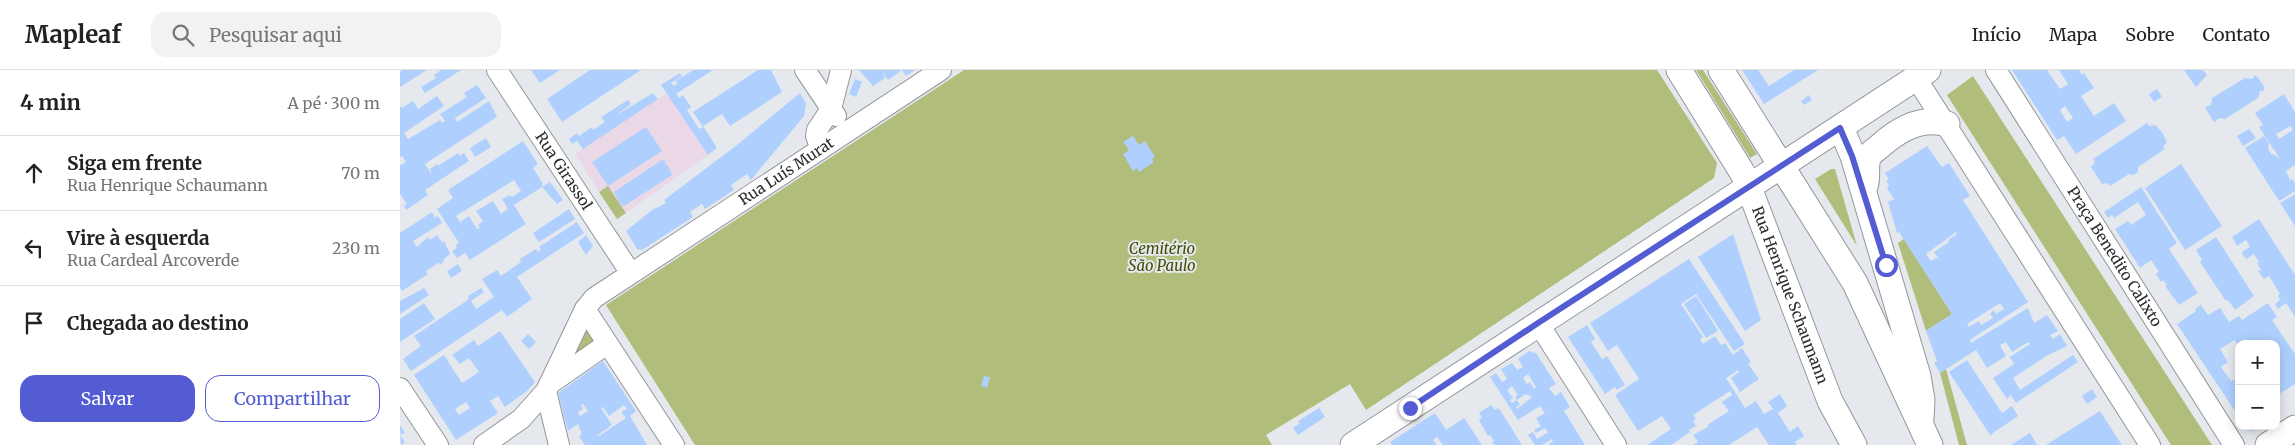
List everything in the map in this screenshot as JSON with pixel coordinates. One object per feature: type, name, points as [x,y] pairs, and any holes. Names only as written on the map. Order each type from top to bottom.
[{"type":"main road","name":"Rua Henrique Schaumann","points":[[1679,70],[1750,187],[1830,401],[1854,445]]},
{"type":"main road","points":[[1721,70],[1855,283],[1925,437]]},
{"type":"main road","points":[[1357,444],[1538,323],[1922,74]]},
{"type":"main road","points":[[1863,191],[1868,178],[1866,165],[1870,155],[1885,141],[1919,122],[1932,121],[1947,124]]},
{"type":"main road","points":[[1840,128],[1852,156],[1918,376],[1925,437]]},
{"type":"main road","points":[[2268,445],[2295,428]]},
{"type":"street","name":"Rua Girassol","points":[[497,70],[630,272]]},
{"type":"street","points":[[805,70],[846,132]]},
{"type":"street","points":[[819,140],[831,109],[841,70]]},
{"type":"street","name":"Rua Luís Murat","points":[[585,309],[594,298],[630,272],[774,181],[819,140],[846,132],[941,70]]},
{"type":"street","name":"Praça Benedito Calixto","points":[[1996,70],[2234,445]]},
{"type":"street","points":[[1922,74],[1947,124],[2056,301],[2150,445]]},
{"type":"street","points":[[585,309],[674,445]]},
{"type":"street","points":[[557,440],[547,388],[585,309]]},
{"type":"street","points":[[1538,323],[1616,445]]},
{"type":"street","points":[[484,445],[521,419],[547,388],[607,344]]},
{"type":"street","points":[[400,388],[438,445]]},
{"type":"street","points":[[521,419],[541,423],[557,440]]},
{"type":"shaded area","points":[[667,93],[708,155],[617,219],[575,154]]},
{"type":"green space","name":"Cemitério São Paulo","points":[[964,70],[1657,70],[1717,163],[1714,178],[1366,410],[1350,384],[1266,435],[1272,445],[695,445],[606,305]]},
{"type":"green space","points":[[1696,70],[1703,70],[1757,154],[1750,158]]},
{"type":"green space","points":[[1973,76],[2212,445],[2171,445],[1947,95]]},
{"type":"green space","points":[[1831,169],[1835,169],[1857,246],[1815,179]]},
{"type":"green space","points":[[608,186],[626,213],[617,219],[599,192]]},
{"type":"green space","points":[[1904,239],[1952,314],[1926,331],[1898,243]]},
{"type":"green space","points":[[586,322],[600,343],[561,371]]},
{"type":"green space","points":[[1946,369],[1967,445],[1959,445],[1940,373]]},
{"type":"building","points":[[403,70],[427,70],[400,87],[400,72]]},
{"type":"building","points":[[441,70],[461,70],[425,93],[421,87],[436,78],[434,75]]},
{"type":"building","points":[[531,70],[560,70],[540,83]]},
{"type":"building","points":[[590,70],[641,70],[562,122],[547,99]]},
{"type":"building","points":[[693,70],[713,70],[676,94],[679,98],[683,95],[691,107],[687,110],[699,129],[703,127],[693,112],[758,70],[771,70],[782,92],[730,126],[722,114],[703,126],[717,148],[708,155],[661,85],[680,73],[682,76],[671,83],[674,86],[677,84],[676,81]]},
{"type":"building","points":[[859,70],[902,70],[888,80],[882,71],[885,78],[873,86]]},
{"type":"building","points":[[902,70],[915,70],[906,76]]},
{"type":"building","points":[[1742,70],[1758,70],[1769,86],[1794,70],[1818,70],[1764,104]]},
{"type":"building","points":[[2012,70],[2047,70],[2060,89],[2068,84],[2059,70],[2079,70],[2082,75],[2084,73],[2094,88],[2081,96],[2094,116],[2114,103],[2126,121],[2076,154],[2064,136],[2057,140]],"holes":[[[2065,106],[2073,118],[2067,122],[2060,110]]]},
{"type":"building","points":[[2184,70],[2203,70],[2207,75],[2196,87]]},
{"type":"building","points":[[2256,75],[2265,88],[2263,91],[2260,91],[2258,98],[2225,119],[2219,118],[2215,122],[2213,121],[2205,107],[2211,105],[2212,98],[2245,78],[2252,79]]},
{"type":"building","points":[[855,79],[862,82],[856,97],[849,94]]},
{"type":"building","points":[[477,85],[486,98],[455,118],[457,122],[489,101],[497,117],[425,164],[432,175],[430,169],[458,153],[460,156],[464,153],[469,161],[425,190],[428,195],[406,210],[404,206],[407,204],[400,194],[400,165],[406,162],[402,156],[400,157],[400,106],[402,108],[413,101],[418,109],[437,96],[444,106],[404,133],[408,139],[440,120],[442,123],[445,121],[440,114],[467,97],[464,93]]},
{"type":"building","points":[[2157,89],[2162,97],[2154,102],[2149,94]]},
{"type":"building","points":[[653,93],[658,99],[583,149],[577,141],[572,144],[569,139],[577,133],[579,136],[592,127],[593,130],[605,122],[601,117],[628,100],[631,104],[615,116]]},
{"type":"building","points":[[800,93],[806,104],[804,116],[751,180],[747,174],[731,185],[734,190],[705,209],[702,204],[690,212],[693,217],[642,250],[637,249],[626,231],[652,210],[666,203],[664,200],[737,145]]},
{"type":"building","points":[[2284,94],[2295,112],[2295,165],[2286,171],[2290,180],[2292,179],[2295,184],[2295,191],[2279,201],[2245,148],[2264,136],[2269,143],[2268,149],[2272,155],[2280,159],[2259,127],[2263,125],[2255,113]],"holes":[[[2290,126],[2293,130],[2279,139],[2276,134]]]},
{"type":"building","points":[[1809,95],[1812,100],[1804,105],[1801,101]]},
{"type":"building","points":[[2147,123],[2149,126],[2155,125],[2162,132],[2167,142],[2163,147],[2165,149],[2138,167],[2138,172],[2133,175],[2129,174],[2110,186],[2108,183],[2102,184],[2091,167],[2095,162],[2093,159]]},
{"type":"building","points":[[646,127],[662,151],[608,186],[592,162]]},
{"type":"building","points":[[2249,129],[2256,138],[2243,146],[2237,136]]},
{"type":"building","points":[[1133,136],[1139,145],[1145,141],[1155,157],[1152,159],[1154,162],[1139,172],[1137,168],[1133,171],[1123,154],[1129,150],[1123,142]]},
{"type":"building","points":[[486,138],[491,147],[475,157],[470,148]]},
{"type":"building","points":[[523,141],[538,164],[533,168],[543,184],[542,187],[514,205],[526,224],[470,260],[465,253],[457,258],[452,251],[457,248],[455,245],[459,243],[437,209],[453,198],[448,190]],"holes":[[[514,180],[521,191],[512,197],[510,195],[502,199],[508,209],[501,214],[493,201],[476,211],[483,221],[478,225],[480,228],[477,229],[469,216],[460,222],[456,216]]]},
{"type":"building","points":[[1927,146],[1942,167],[1949,163],[1970,196],[1963,200],[2028,302],[1970,340],[1971,343],[2028,308],[2034,323],[2047,315],[2058,331],[2050,335],[2053,339],[2060,334],[2067,346],[2048,355],[2013,378],[2020,390],[2073,355],[2078,362],[2016,403],[2011,395],[2007,399],[1993,378],[2014,364],[2010,357],[2030,344],[2028,342],[2012,352],[2006,342],[2000,345],[2006,356],[1987,368],[1976,350],[1940,373],[1934,363],[1937,361],[1926,331],[1952,314],[1899,232],[1897,233],[1888,202],[1894,199],[1887,188],[1889,186],[1886,181],[1889,180],[1885,173]],"holes":[[[1956,232],[1957,234],[1948,240],[1949,242],[1934,252],[1939,259],[1936,258],[1931,261],[1926,254]],[[2000,303],[2004,309],[1996,314],[1994,310],[1990,314],[1993,318],[1981,325],[1979,321],[1969,327],[1967,324]]]},
{"type":"building","points":[[662,160],[665,161],[665,165],[668,166],[672,175],[624,206],[621,205],[614,192]]},
{"type":"building","points":[[2181,164],[2222,226],[2185,250],[2145,188]]},
{"type":"building","points":[[550,182],[563,200],[557,204],[542,187]]},
{"type":"building","points":[[2141,187],[2177,243],[2169,249],[2198,293],[2179,305],[2165,286],[2167,285],[2163,280],[2161,282],[2156,274],[2159,272],[2151,260],[2140,268],[2115,229],[2128,221],[2131,225],[2146,215],[2138,202],[2114,218],[2112,215],[2108,218],[2104,212]]},
{"type":"building","points":[[2295,194],[2295,226],[2280,203]]},
{"type":"building","points":[[569,209],[575,219],[539,242],[533,233]]},
{"type":"building","points":[[432,212],[435,218],[438,216],[442,223],[413,241],[417,247],[428,237],[430,240],[437,235],[442,242],[444,241],[450,254],[444,259],[442,264],[438,263],[426,271],[428,274],[402,291],[400,287],[400,233]]},
{"type":"building","points":[[2259,219],[2295,275],[2295,317],[2286,303],[2278,309],[2275,304],[2280,300],[2278,295],[2280,294],[2269,276],[2264,279],[2258,271],[2261,270],[2254,254],[2246,259],[2243,255],[2242,252],[2250,247],[2246,240],[2237,246],[2232,237]]},
{"type":"building","points":[[577,222],[584,233],[517,277],[532,299],[507,317],[502,310],[411,371],[403,359],[421,346],[414,336],[469,299],[468,296],[481,288],[484,292],[471,301],[476,309],[494,297],[482,279],[497,270],[501,276],[521,262],[520,259],[536,249],[538,252],[541,250],[539,247]]},
{"type":"building","points":[[1733,234],[1761,320],[1745,331],[1698,257]]},
{"type":"building","points":[[586,235],[593,246],[586,255],[578,242]]},
{"type":"building","points":[[2216,237],[2254,296],[2235,310],[2228,300],[2225,300],[2200,262],[2202,260],[2196,250]]},
{"type":"building","points":[[1689,259],[1745,344],[1734,351],[1696,294],[1681,304],[1703,337],[1700,339],[1703,344],[1715,336],[1721,345],[1725,343],[1733,355],[1742,348],[1751,362],[1748,364],[1759,379],[1740,392],[1731,378],[1739,372],[1738,370],[1726,378],[1745,408],[1756,401],[1764,414],[1773,409],[1768,402],[1780,394],[1787,406],[1778,413],[1790,432],[1798,426],[1804,436],[1795,442],[1797,445],[1769,445],[1757,427],[1729,445],[1693,445],[1698,442],[1693,435],[1708,427],[1707,425],[1729,411],[1722,402],[1732,395],[1730,391],[1693,415],[1696,419],[1693,421],[1696,426],[1671,445],[1647,445],[1671,429],[1662,416],[1638,431],[1615,395],[1639,379],[1617,345],[1608,351],[1590,323]]},
{"type":"building","points":[[458,264],[462,271],[451,278],[447,271]]},
{"type":"building","points":[[424,288],[429,295],[400,314],[400,301]]},
{"type":"building","points":[[1696,296],[1718,331],[1706,338],[1684,304]]},
{"type":"building","points":[[424,303],[435,319],[400,342],[400,319]]},
{"type":"building","points":[[2268,303],[2277,317],[2272,320],[2295,354],[2295,384],[2280,393],[2280,340],[2235,340],[2220,349],[2228,362],[2221,367],[2231,381],[2235,380],[2235,411],[2177,324],[2196,311],[2195,309],[2201,305],[2208,315],[2220,308],[2229,322],[2239,316],[2242,320]]},
{"type":"building","points":[[1587,325],[1595,339],[1591,342],[1602,359],[1607,356],[1625,385],[1617,390],[1615,387],[1605,394],[1568,337]]},
{"type":"building","points":[[500,331],[535,382],[527,391],[505,407],[498,396],[490,401],[498,413],[456,440],[414,375],[444,355],[462,383],[479,372],[469,358],[460,364],[452,355],[474,340],[478,346]],"holes":[[[466,402],[470,408],[459,415],[455,409]]]},
{"type":"building","points":[[528,334],[536,342],[529,349],[521,341]]},
{"type":"building","points":[[1529,351],[1536,353],[1556,384],[1549,388],[1555,396],[1561,392],[1570,407],[1564,411],[1585,445],[1548,445],[1553,441],[1552,439],[1542,445],[1535,445],[1528,435],[1533,432],[1537,439],[1548,432],[1545,428],[1536,433],[1534,430],[1541,426],[1536,418],[1545,413],[1540,406],[1518,420],[1490,377],[1496,373],[1502,382],[1507,379],[1501,369],[1512,363],[1517,370],[1523,367],[1518,359]],"holes":[[[1528,374],[1536,387],[1534,389],[1530,382],[1527,384],[1523,378]],[[1512,386],[1518,395],[1515,397],[1517,400],[1512,403],[1510,400],[1513,398],[1507,390]],[[1526,394],[1532,397],[1517,409],[1516,407],[1520,405],[1517,400]]]},
{"type":"building","points":[[1967,360],[2002,413],[2012,406],[2018,416],[1990,435],[1949,372]]},
{"type":"building","points":[[603,361],[636,411],[630,416],[647,445],[585,445],[579,436],[582,434],[578,424],[568,431],[558,393]],"holes":[[[583,404],[588,411],[580,416],[578,412],[583,409],[581,405]],[[624,405],[627,409],[621,412],[626,418],[599,436],[612,425],[601,408],[603,407],[609,416]]]},
{"type":"building","points":[[984,376],[990,377],[987,388],[981,386]]},
{"type":"building","points":[[2092,389],[2097,397],[2087,404],[2082,396]]},
{"type":"building","points":[[1491,405],[1495,410],[1498,408],[1500,410],[1522,445],[1494,445],[1492,442],[1494,441],[1490,435],[1488,436],[1479,420],[1482,418],[1479,413]]},
{"type":"building","points":[[1319,408],[1325,417],[1298,435],[1293,428],[1300,423],[1298,421]]},
{"type":"building","points":[[2100,411],[2122,445],[2046,445]]},
{"type":"building","points":[[1435,413],[1446,430],[1464,418],[1482,445],[1443,445],[1437,437],[1433,440],[1437,445],[1392,445],[1390,442]]},
{"type":"building","points":[[400,425],[405,433],[400,435]]},
{"type":"building","points":[[2030,433],[2037,445],[2011,445]]},
{"type":"building","points":[[401,436],[405,442],[401,445]]},
{"type":"route","points":[[1410,408],[1840,128],[1852,156],[1886,265]]}]
